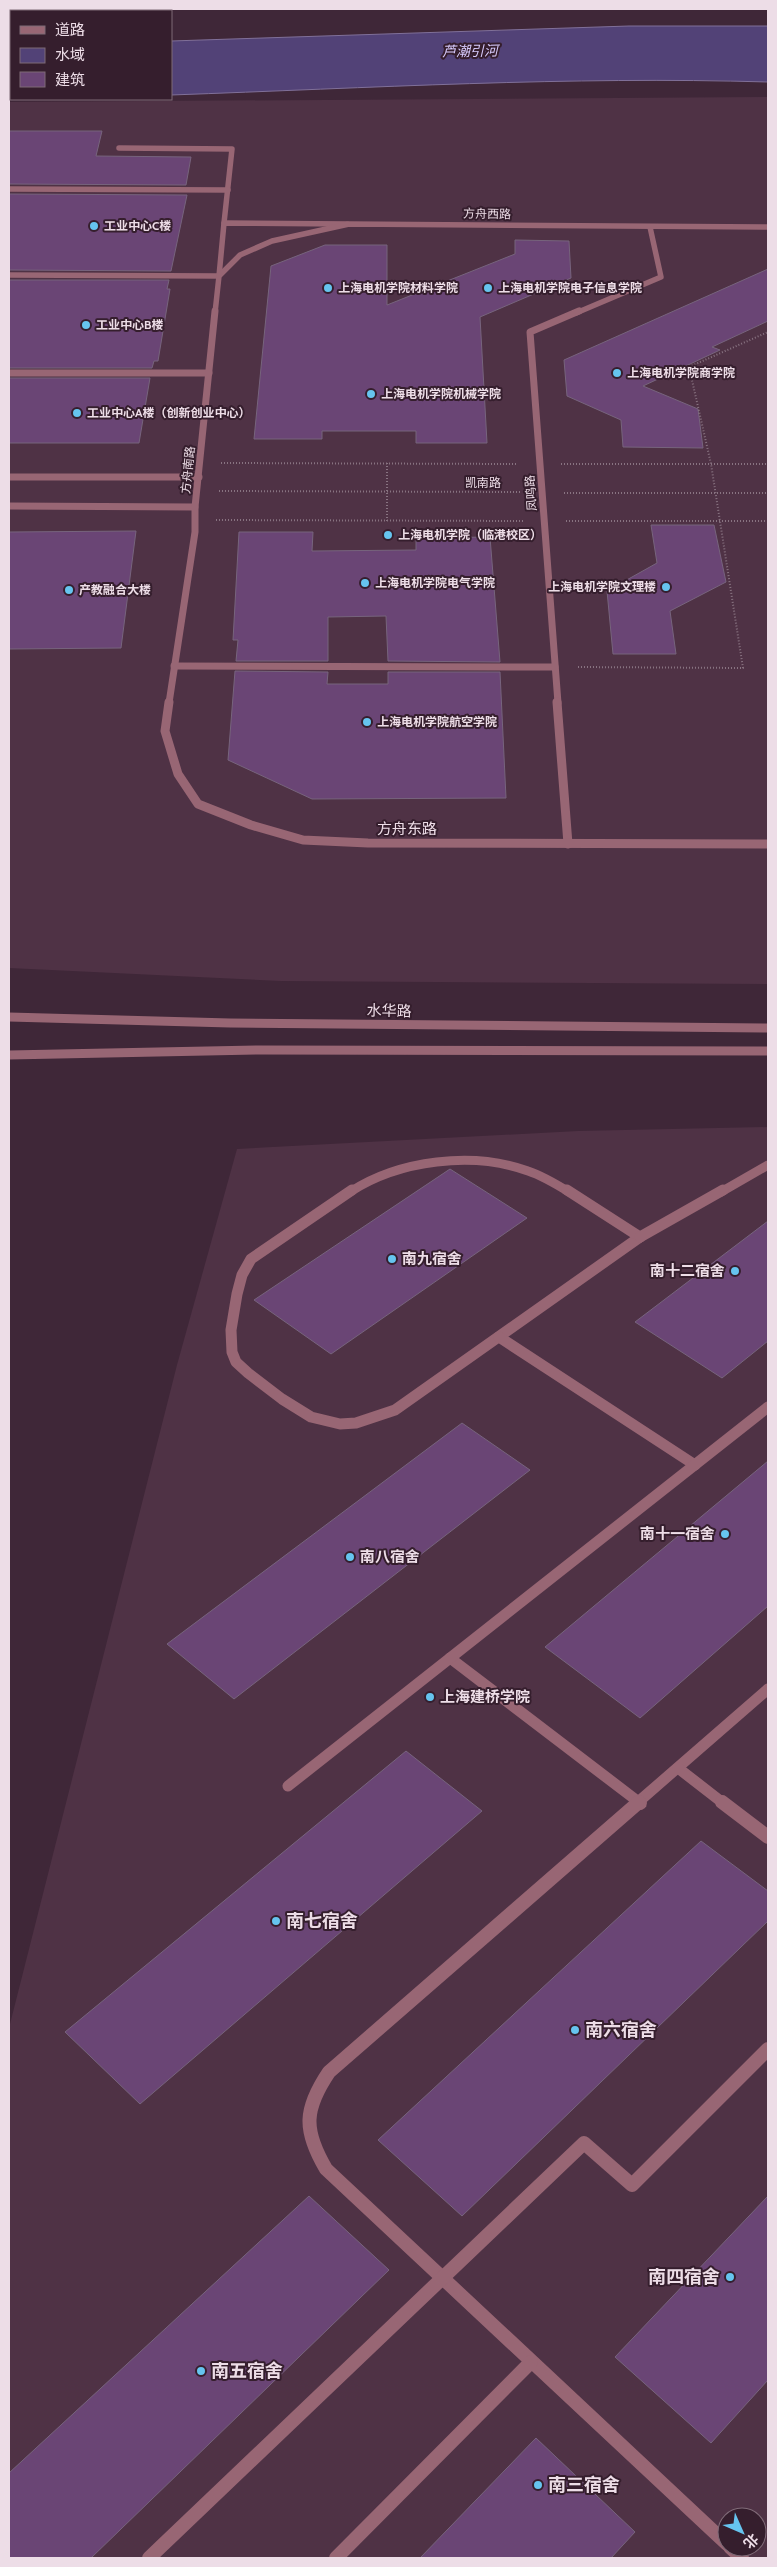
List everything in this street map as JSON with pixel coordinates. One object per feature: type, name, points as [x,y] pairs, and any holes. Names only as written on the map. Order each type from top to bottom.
[{"type":"street","name":"方舟南路","points":[[119,148],[232,149],[195,520],[174,666]]},
{"type":"street","points":[[9,189],[228,190]]},
{"type":"street","points":[[224,223],[349,224]]},
{"type":"street","name":"方舟西路","points":[[219,276],[240,255],[272,242],[349,224],[768,227]]},
{"type":"street","name":"凤鸣路","points":[[568,844],[530,332],[661,277],[650,227]]},
{"type":"street","points":[[9,274],[219,276]]},
{"type":"street","points":[[9,373],[209,373]]},
{"type":"street","points":[[9,477],[199,477]]},
{"type":"street","points":[[9,506],[195,507]]},
{"type":"street","points":[[174,666],[555,667]]},
{"type":"street","name":"方舟东路","points":[[174,666],[165,732],[178,774],[198,804],[251,825],[303,840],[377,843],[768,844]]},
{"type":"street","name":"水华路","points":[[9,1017],[230,1023],[768,1028]]},
{"type":"street","points":[[9,1055],[258,1050],[768,1051]]},
{"type":"street","points":[[640,1238],[549,1180],[503,1163],[481,1160],[432,1164],[385,1174],[368,1180],[256,1254],[247,1263],[239,1287],[233,1319],[232,1346],[234,1358],[242,1368],[293,1408],[314,1420],[333,1425],[355,1424],[374,1420],[395,1410],[640,1238],[768,1165]]},
{"type":"street","points":[[499,1337],[695,1464]]},
{"type":"street","points":[[288,1786],[768,1407]]},
{"type":"street","points":[[450,1658],[640,1803]]},
{"type":"street","points":[[717,2535],[326,2169],[315,2152],[309,2136],[308,2115],[314,2093],[329,2072],[640,1803],[768,1689]]},
{"type":"street","points":[[678,1768],[768,1837]]},
{"type":"street","points":[[149,2558],[584,2143],[632,2185],[768,2049]]},
{"type":"street","points":[[336,2558],[531,2362]]},
{"type":"path","points":[[555,667],[743,668],[710,464],[689,367],[766,331],[768,332]]},
{"type":"path","points":[[200,463],[768,464]]},
{"type":"path","points":[[386,521],[387,463]]},
{"type":"path","name":"凯南路","points":[[197,491],[768,493]]},
{"type":"path","points":[[195,520],[768,521]]},
{"type":"shaded area","name":"上海电机学院（临港校区）","points":[[768,97],[768,984],[281,981],[9,968],[9,102]]},
{"type":"shaded area","name":"上海建桥学院","points":[[768,1127],[768,2558],[9,2558],[9,2028],[177,1365],[237,1149],[578,1131]]},
{"type":"water","name":"芦潮引河","points":[[629,26],[768,26],[768,82],[544,82],[172,95],[172,41]]},
{"type":"building","points":[[9,131],[102,131],[96,156],[191,157],[186,185],[9,184]]},
{"type":"building","name":"工业中心C楼","points":[[9,194],[187,195],[171,271],[9,270]]},
{"type":"building","points":[[515,240],[569,241],[571,278],[480,317],[487,443],[416,443],[416,431],[322,431],[322,439],[254,439],[271,266],[325,245],[387,245],[387,305],[515,254]]},
{"type":"building","name":"上海电机学院商学院","points":[[768,269],[768,321],[712,347],[720,350],[643,386],[698,409],[703,448],[623,447],[621,420],[567,396],[564,360]]},
{"type":"building","name":"工业中心B楼","points":[[9,280],[169,280],[167,289],[170,289],[158,361],[154,361],[152,368],[9,368]]},
{"type":"building","name":"工业中心A楼（创新创业中心）","points":[[9,378],[150,378],[139,443],[9,443]]},
{"type":"building","name":"上海电机学院文理楼","points":[[651,525],[714,525],[726,582],[670,611],[676,654],[613,654],[607,591],[657,563]]},
{"type":"building","name":"产教融合大楼","points":[[136,531],[121,648],[9,649],[9,532]]},
{"type":"building","name":"上海电机学院电气学院","points":[[239,532],[313,532],[312,551],[416,550],[416,538],[490,537],[500,662],[388,661],[386,616],[328,617],[328,661],[236,661],[238,640],[233,640]]},
{"type":"building","name":"上海电机学院航空学院","points":[[235,671],[328,672],[327,684],[388,684],[388,672],[500,672],[506,798],[312,799],[228,760]]},
{"type":"building","name":"南九宿舍","points":[[450,1169],[527,1218],[331,1354],[254,1300]]},
{"type":"building","name":"南十二宿舍","points":[[768,1221],[768,1341],[722,1378],[635,1322]]},
{"type":"building","name":"南八宿舍","points":[[462,1423],[530,1470],[234,1699],[167,1644]]},
{"type":"building","name":"南十一宿舍","points":[[768,1461],[768,1606],[640,1718],[545,1647]]},
{"type":"building","name":"南七宿舍","points":[[406,1751],[482,1811],[140,2104],[65,2032]]},
{"type":"building","name":"南六宿舍","points":[[701,1841],[768,1891],[768,1921],[462,2216],[378,2140]]},
{"type":"building","name":"南五宿舍","points":[[309,2196],[389,2270],[91,2558],[9,2558],[9,2473]]},
{"type":"building","name":"南四宿舍","points":[[768,2196],[768,2380],[711,2443],[615,2357]]},
{"type":"building","name":"南三宿舍","points":[[536,2438],[635,2532],[611,2558],[420,2558]]},
{"type":"place","name":"工业中心C楼","points":[[94,226]]},
{"type":"place","name":"上海电机学院材料学院","points":[[328,288]]},
{"type":"place","name":"上海电机学院电子信息学院","points":[[488,288]]},
{"type":"place","name":"工业中心B楼","points":[[86,325]]},
{"type":"place","name":"上海电机学院商学院","points":[[617,373]]},
{"type":"place","name":"上海电机学院机械学院","points":[[371,394]]},
{"type":"place","name":"工业中心A楼（创新创业中心）","points":[[77,413]]},
{"type":"place","name":"上海电机学院（临港校区）","points":[[388,535]]},
{"type":"place","name":"上海电机学院电气学院","points":[[365,583]]},
{"type":"place","name":"上海电机学院文理楼","points":[[666,587]]},
{"type":"place","name":"产教融合大楼","points":[[69,590]]},
{"type":"place","name":"上海电机学院航空学院","points":[[367,722]]},
{"type":"place","name":"南九宿舍","points":[[392,1259]]},
{"type":"place","name":"南十二宿舍","points":[[735,1271]]},
{"type":"place","name":"南十一宿舍","points":[[725,1534]]},
{"type":"place","name":"南八宿舍","points":[[350,1557]]},
{"type":"place","name":"上海建桥学院","points":[[430,1697]]},
{"type":"place","name":"南七宿舍","points":[[276,1921]]},
{"type":"place","name":"南六宿舍","points":[[575,2030]]},
{"type":"place","name":"南四宿舍","points":[[730,2277]]},
{"type":"place","name":"南五宿舍","points":[[201,2371]]},
{"type":"place","name":"南三宿舍","points":[[538,2485]]}]
